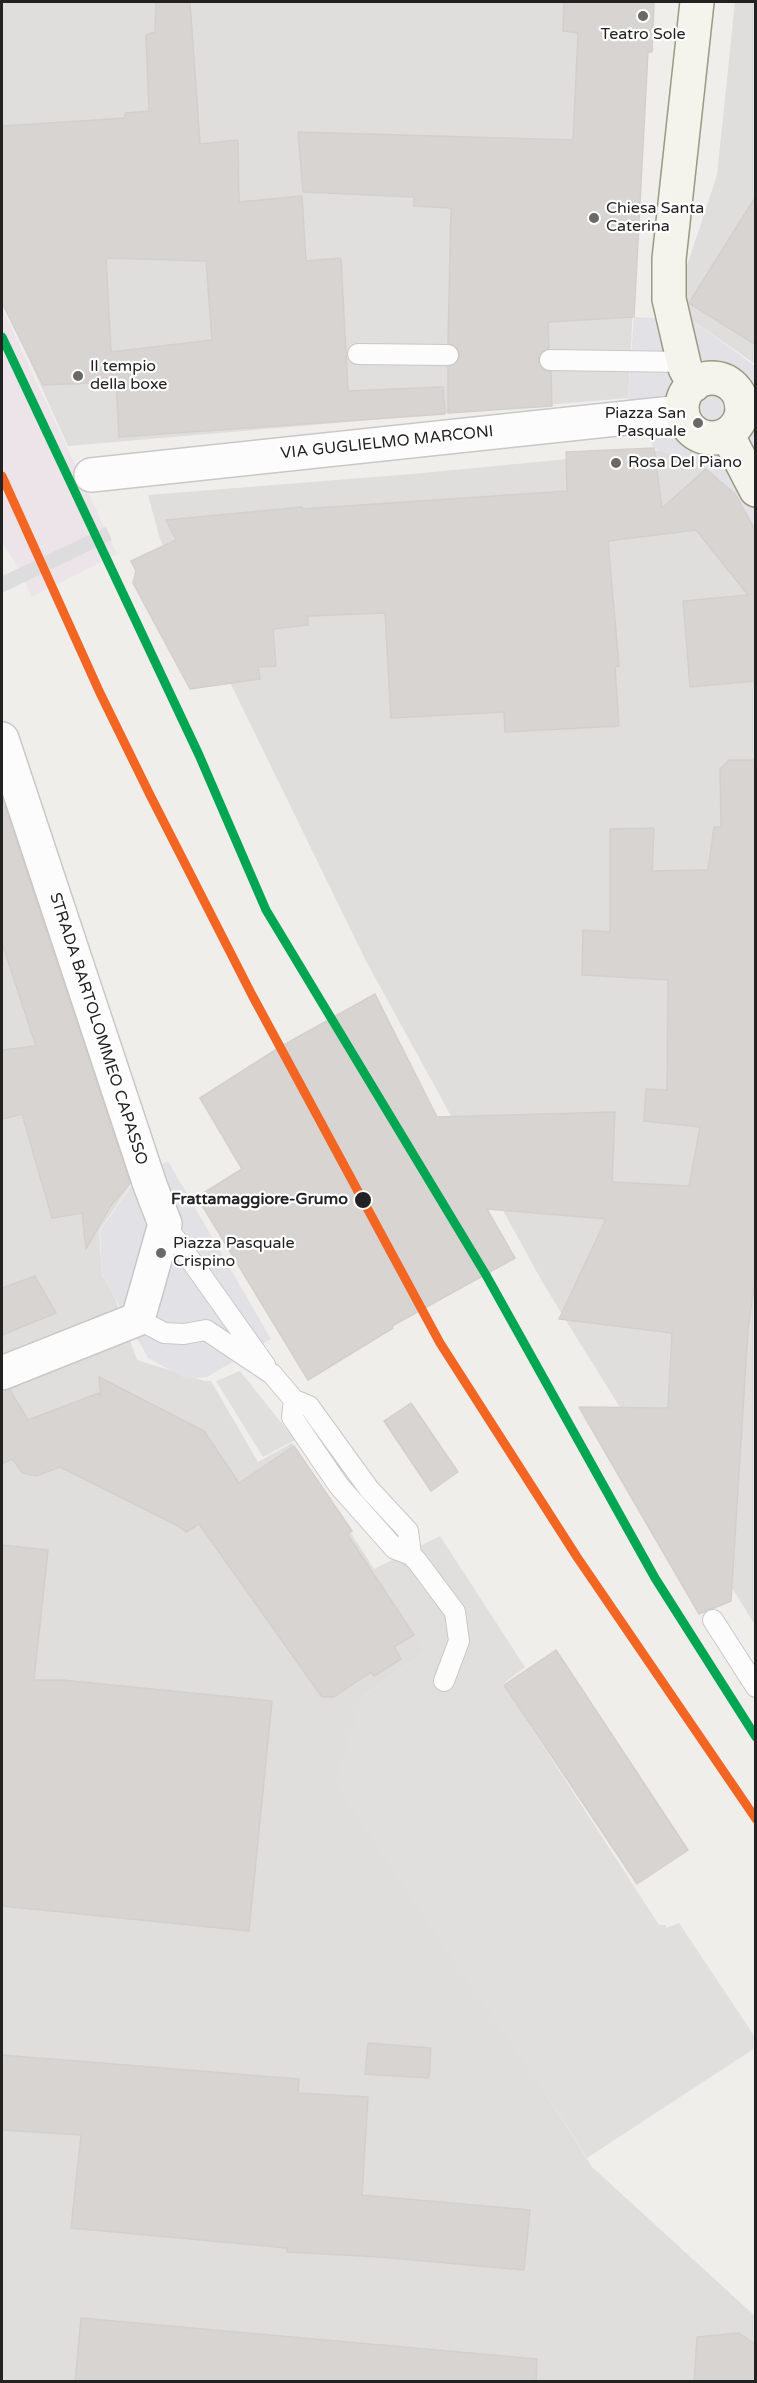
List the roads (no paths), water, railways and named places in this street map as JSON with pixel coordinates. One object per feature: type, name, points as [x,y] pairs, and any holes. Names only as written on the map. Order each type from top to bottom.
[{"type":"street","points":[[687,386],[703,380],[723,380],[748,403],[740,420],[727,434],[709,438],[700,435],[685,421],[687,386],[669,299],[669,259],[698,2]]},
{"type":"street","name":"VIA GUGLIELMO MARCONI","points":[[91,475],[687,386]]},
{"type":"street","points":[[727,434],[756,490]]},
{"type":"street","name":"STRADA BARTOLOMMEO CAPASSO","points":[[2,739],[142,1163],[165,1224]]},
{"type":"street","points":[[2,1373],[138,1319],[165,1224]]},
{"type":"lane","points":[[358,354],[448,355]]},
{"type":"lane","points":[[550,360],[687,386]]},
{"type":"lane","points":[[165,1224],[272,1374],[294,1400],[309,1406],[369,1489],[408,1531],[411,1555],[455,1612],[459,1641],[444,1681]]},
{"type":"lane","points":[[138,1319],[164,1333],[184,1334],[206,1330],[272,1374]]},
{"type":"lane","points":[[713,1620],[756,1687]]},
{"type":"place","name":"Teatro Sole","points":[[643,16]]},
{"type":"place","name":"Chiesa Santa Caterina","points":[[594,218]]},
{"type":"place","name":"Il tempio della boxe","points":[[78,376]]},
{"type":"place","name":"Piazza San Pasquale","points":[[698,423]]},
{"type":"place","name":"Rosa Del Piano","points":[[616,463]]},
{"type":"place","name":"Frattamaggiore-Grumo","points":[[363,1200]]},
{"type":"place","name":"Piazza Pasquale Crispino","points":[[161,1253]]}]
